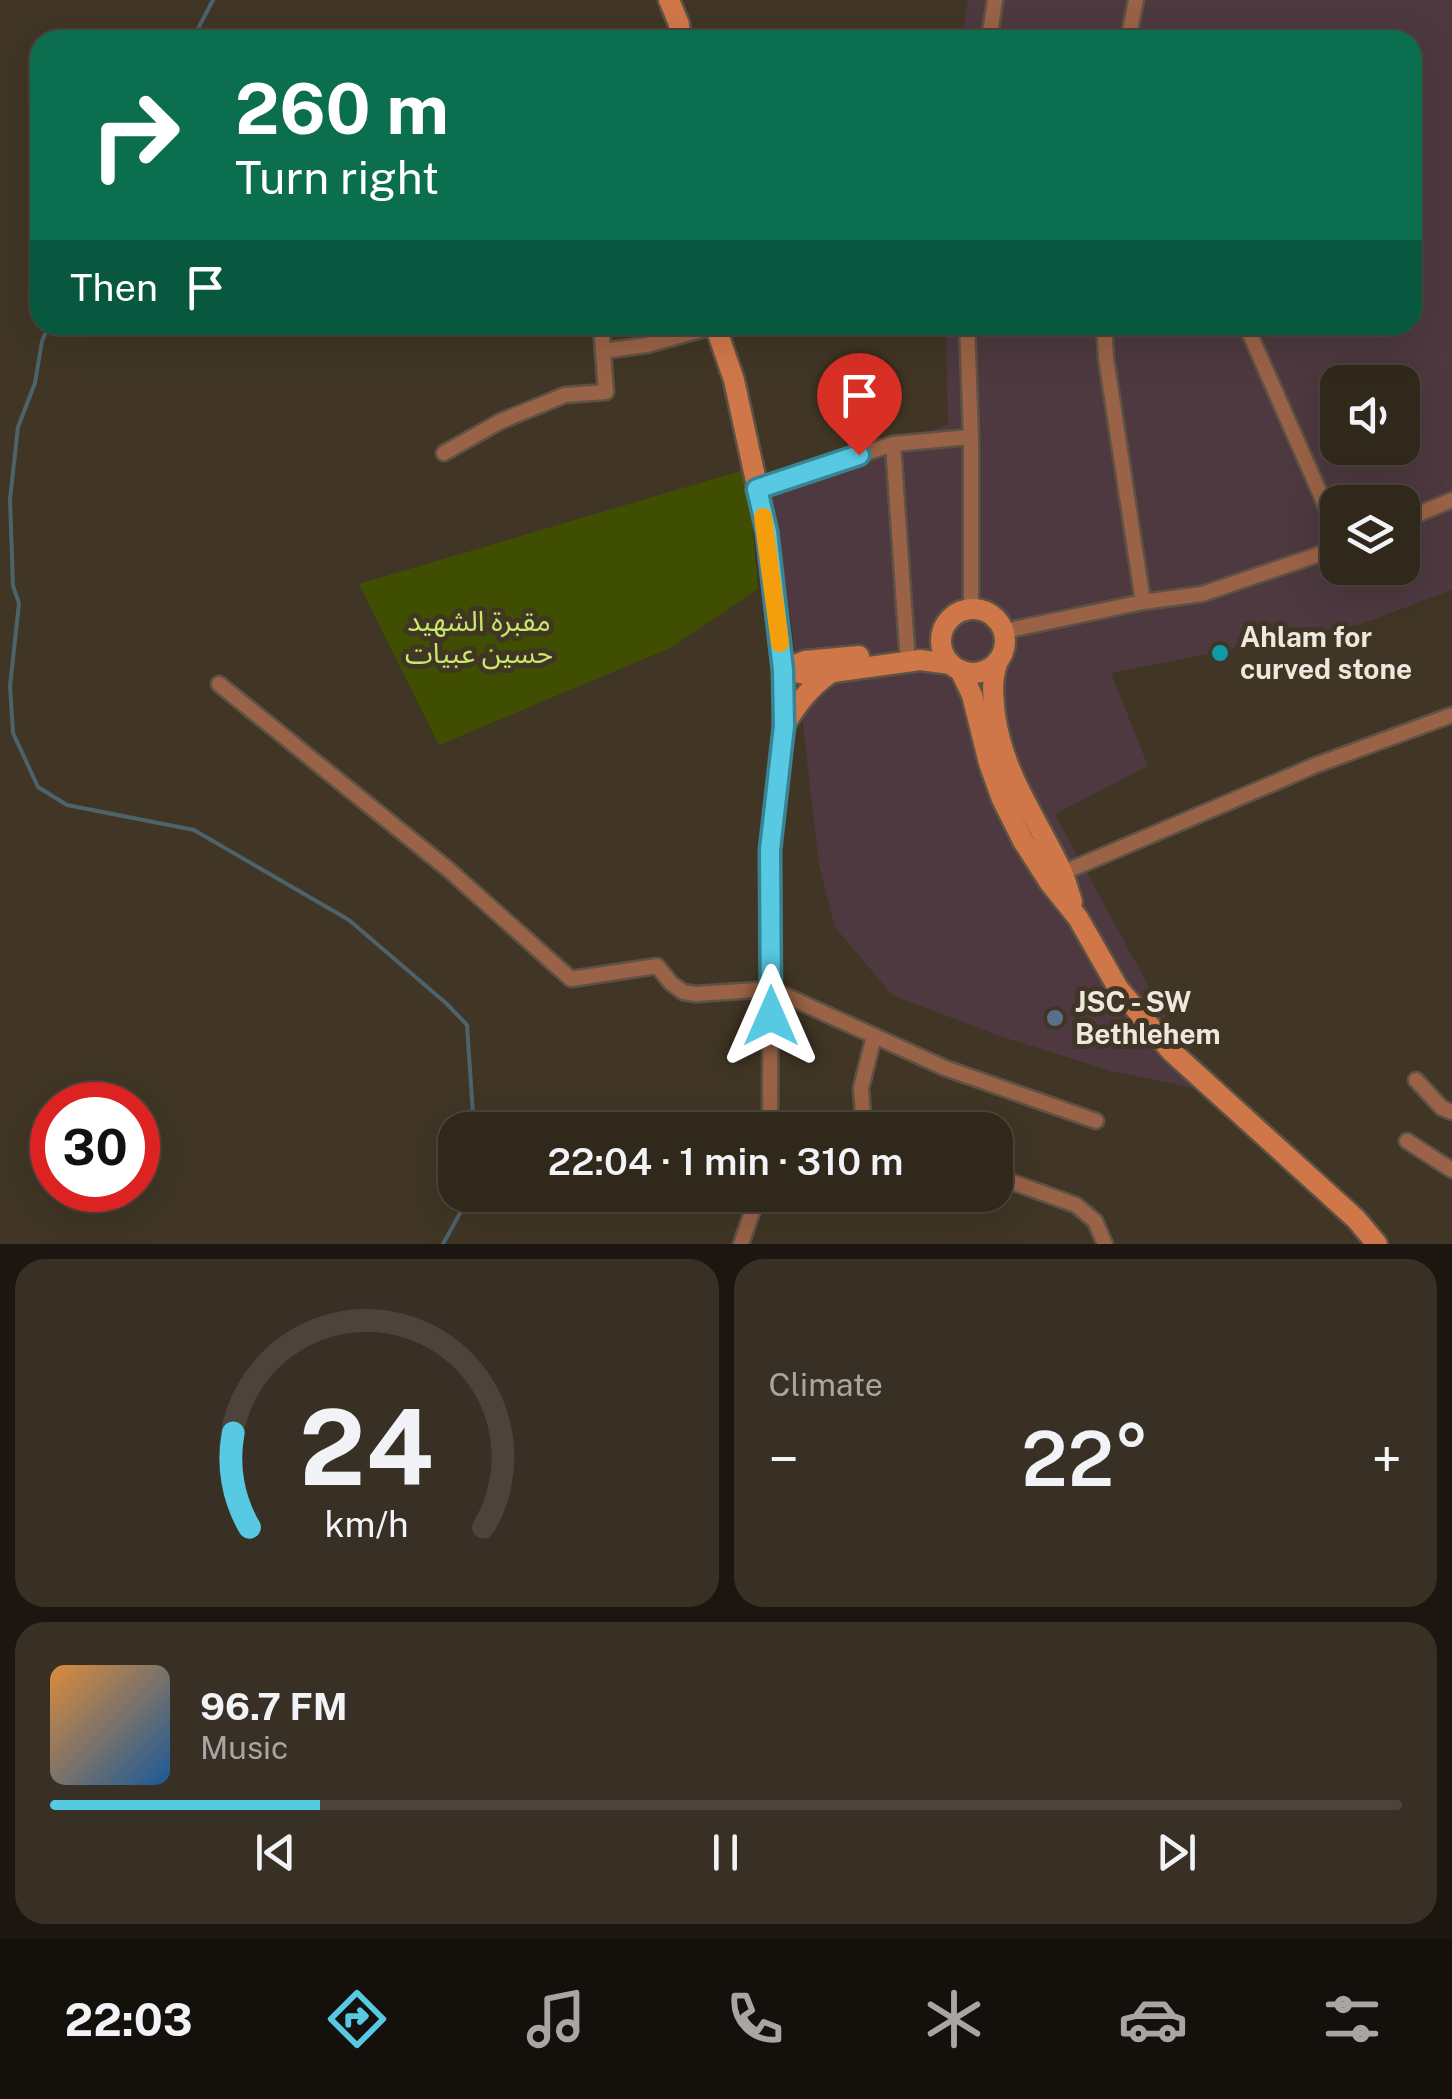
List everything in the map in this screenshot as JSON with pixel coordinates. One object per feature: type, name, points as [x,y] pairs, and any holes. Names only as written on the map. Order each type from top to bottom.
[{"type":"street","points":[[669,0],[679,30]]},
{"type":"street","points":[[990,30],[994,0]]},
{"type":"street","points":[[1130,30],[1136,0]]},
{"type":"street","points":[[444,453],[502,420],[565,396],[606,392],[602,335]]},
{"type":"street","points":[[603,351],[681,335]]},
{"type":"street","points":[[718,335],[734,380],[767,532],[783,670],[784,726],[770,850],[770,1112]]},
{"type":"street","points":[[967,335],[971,609]]},
{"type":"street","points":[[1105,335],[1143,602]]},
{"type":"street","points":[[1250,335],[1320,493]]},
{"type":"street","points":[[757,489],[893,444],[971,437]]},
{"type":"street","points":[[893,444],[907,649]]},
{"type":"street","points":[[1420,513],[1452,500]]},
{"type":"street","points":[[1004,632],[1143,602],[1202,594],[1320,554]]},
{"type":"street","points":[[783,670],[805,661],[923,645],[942,635],[952,617],[961,612],[971,609],[991,615],[1004,632],[1004,652],[993,680],[1003,748],[1026,807],[1062,874],[1078,918]]},
{"type":"street","points":[[942,635],[945,656],[972,695],[1002,799],[1041,869],[1078,918],[1118,988],[1171,1051],[1356,1219],[1377,1244]]},
{"type":"street","points":[[783,670],[812,675],[920,660],[980,672],[998,662]]},
{"type":"street","points":[[784,726],[798,702],[830,673]]},
{"type":"street","points":[[219,684],[449,870],[571,980],[657,966],[683,992],[771,989],[945,1068],[1096,1121]]},
{"type":"street","points":[[1062,874],[1316,764],[1452,716]]},
{"type":"street","points":[[864,1112],[861,1088],[874,1036]]},
{"type":"street","points":[[1416,1080],[1442,1108],[1452,1112]]},
{"type":"street","points":[[1407,1141],[1452,1170]]},
{"type":"street","points":[[1013,1182],[1076,1205],[1095,1220],[1106,1244]]},
{"type":"street","points":[[745,1243],[753,1212]]},
{"type":"shaded area","points":[[968,0],[1452,0],[1452,590],[1361,624],[1111,673],[1148,766],[1055,814],[1205,1090],[1111,1071],[997,1035],[892,995],[835,927],[819,865],[790,611],[770,497],[948,424],[946,335],[1422,335],[1422,30],[963,30]]},
{"type":"green space","name":"مقبرة الشهيد حسين عبيات","points":[[747,469],[758,589],[670,648],[439,745],[359,584]]},
{"type":"waterway","points":[[197,30],[213,0]]},
{"type":"waterway","points":[[45,335],[35,383],[18,427],[10,499],[13,586],[19,603],[10,686],[13,733],[38,787],[67,805],[194,830],[349,920],[467,1025],[473,1112]]},
{"type":"waterway","points":[[443,1244],[461,1212]]},
{"type":"slow traffic","points":[[763,517],[780,643]]},
{"type":"place","name":"Ahlam for curved stone","points":[[1220,653]]},
{"type":"place","name":"JSC - SW Bethlehem","points":[[1055,1018]]},
{"type":"route","points":[[771,1016],[770,850],[784,726],[783,670],[767,532],[757,489],[859,455]]}]
